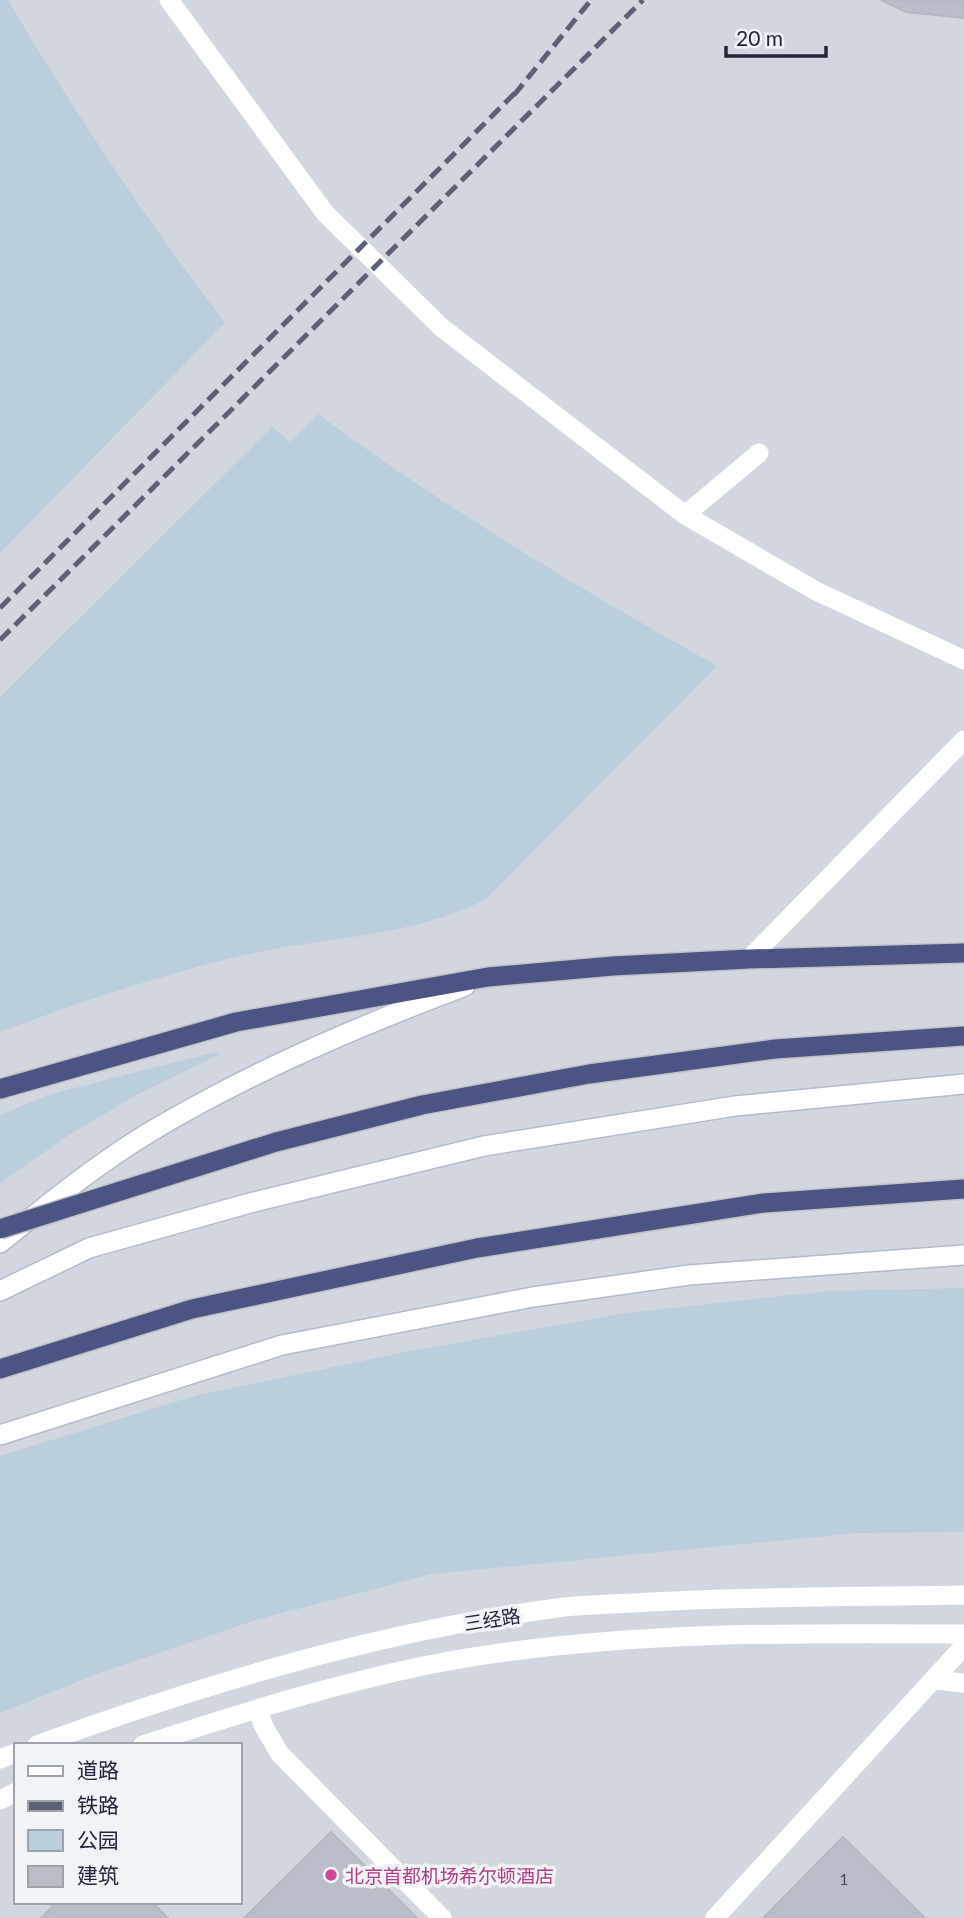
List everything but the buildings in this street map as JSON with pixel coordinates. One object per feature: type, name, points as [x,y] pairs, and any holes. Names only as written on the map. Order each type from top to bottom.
[{"type":"highway","points":[[0,1089],[236,1022],[488,977],[613,966],[749,959],[964,954]]},
{"type":"highway","points":[[0,1229],[276,1142],[422,1105],[589,1074],[775,1049],[964,1036]]},
{"type":"highway","points":[[0,1369],[192,1309],[477,1248],[764,1203],[964,1189]]},
{"type":"street","points":[[169,0],[325,213],[441,327],[685,515],[816,591],[964,660]]},
{"type":"street","points":[[685,515],[759,453]]},
{"type":"street","points":[[749,959],[964,740]]},
{"type":"street","points":[[0,1243],[75,1182],[149,1132],[320,1044],[488,977]]},
{"type":"street","points":[[0,1291],[89,1248],[250,1203],[484,1146],[735,1106],[964,1084]]},
{"type":"street","points":[[0,1435],[282,1345],[533,1297],[689,1275],[964,1255]]},
{"type":"street","name":"三经路","points":[[43,1743],[120,1715],[348,1646],[468,1622],[560,1608],[704,1599],[964,1595]]},
{"type":"street","name":"三经路","points":[[150,1743],[258,1710],[464,1659],[572,1644],[736,1633],[964,1634]]},
{"type":"street","points":[[715,1918],[964,1646]]},
{"type":"street","points":[[935,1680],[964,1683]]},
{"type":"street","points":[[258,1710],[264,1727],[281,1754],[442,1918]]},
{"type":"shaded area","points":[[0,0],[964,0],[964,1918],[0,1918]]},
{"type":"green space","points":[[0,0],[8,0],[112,164],[225,323],[0,553]]},
{"type":"green space","points":[[318,414],[513,546],[717,666],[486,899],[458,912],[401,928],[284,947],[190,969],[94,998],[0,1032],[0,697],[272,427],[290,442]]},
{"type":"green space","points":[[215,1052],[220,1054],[138,1094],[69,1135],[0,1183],[0,1115],[51,1094]]},
{"type":"green space","points":[[964,1288],[964,1532],[857,1533],[432,1574],[259,1619],[102,1672],[0,1713],[0,1456],[194,1396],[410,1351],[626,1313],[829,1291]]},
{"type":"railway","points":[[514,95],[591,0]]},
{"type":"railway","points":[[0,640],[643,0]]},
{"type":"railway","points":[[0,608],[521,87]]},
{"type":"place","name":"北京首都机场希尔顿酒店","points":[[331,1875]]}]
